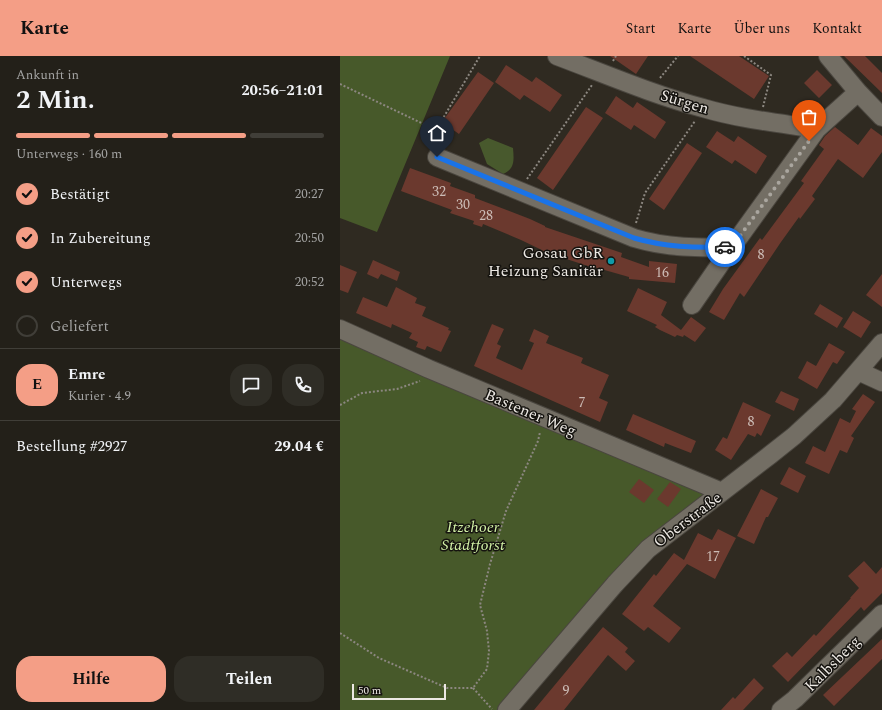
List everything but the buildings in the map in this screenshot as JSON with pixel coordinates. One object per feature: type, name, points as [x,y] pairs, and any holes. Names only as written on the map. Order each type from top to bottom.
[{"type":"street","name":"Sürgen","points":[[557,56],[704,109],[817,129]]},
{"type":"street","points":[[828,56],[858,92],[882,117]]},
{"type":"street","points":[[692,305],[817,129],[858,92]]},
{"type":"street","points":[[437,157],[631,237],[650,243],[692,248],[732,247]]},
{"type":"street","name":"Bastener Weg","points":[[340,329],[429,370],[722,492]]},
{"type":"street","name":"Oberstraße","points":[[507,710],[634,563],[659,539],[794,436],[833,400],[882,343]]},
{"type":"street","points":[[858,372],[882,382]]},
{"type":"street","name":"Kalbsberg","points":[[781,710],[795,699],[882,614]]},
{"type":"path","points":[[437,157],[436,130],[480,56]]},
{"type":"path","points":[[650,90],[678,56]]},
{"type":"path","points":[[744,56],[771,75],[759,119]]},
{"type":"path","points":[[519,191],[601,72]]},
{"type":"path","points":[[340,84],[436,130]]},
{"type":"path","points":[[631,237],[645,193],[704,109]]},
{"type":"path","points":[[340,404],[362,393],[397,389],[418,382],[426,376],[429,370]]},
{"type":"path","points":[[473,688],[487,669],[489,652],[487,631],[480,606],[490,564],[506,512],[538,441],[543,417]]},
{"type":"path","points":[[340,633],[378,658],[447,688],[473,688],[493,710]]},
{"type":"green space","points":[[340,56],[450,56],[377,232],[340,218]]},
{"type":"green space","points":[[488,138],[513,148],[512,167],[503,174],[487,164],[479,143]]},
{"type":"green space","name":"Itzehoer Stadtforst","points":[[340,335],[713,490],[499,710],[340,710]]},
{"type":"way so far","points":[[725,247],[732,247],[809,141]]},
{"type":"place","name":"Gosau GbR Heizung Sanitär","points":[[611,261]]},
{"type":"route","points":[[437,157],[634,238],[650,243],[692,248],[725,247]]}]
